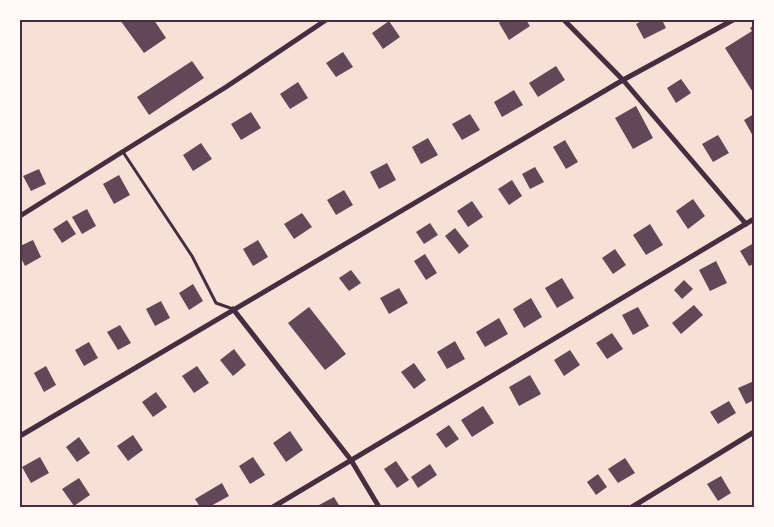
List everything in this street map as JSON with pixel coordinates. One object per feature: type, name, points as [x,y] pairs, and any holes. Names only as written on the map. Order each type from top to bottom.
[{"type":"street","points":[[20,216],[123,152],[326,20]]},
{"type":"street","points":[[564,20],[623,80],[746,224]]},
{"type":"street","points":[[20,436],[623,80],[733,20]]},
{"type":"street","points":[[274,507],[754,219]]},
{"type":"street","points":[[233,310],[351,460],[379,507]]},
{"type":"street","points":[[632,507],[754,432]]},
{"type":"lane","points":[[123,152],[192,256],[216,303],[233,310]]},
{"type":"building","points":[[120,20],[154,20],[166,38],[144,53]]},
{"type":"building","points":[[503,20],[526,20],[530,26],[509,40],[499,23]]},
{"type":"building","points":[[643,20],[662,20],[666,28],[644,39],[636,24]]},
{"type":"building","points":[[389,21],[400,37],[383,49],[372,33]]},
{"type":"building","points":[[754,25],[754,94],[725,48],[752,31],[750,28]]},
{"type":"building","points":[[343,52],[353,67],[336,77],[326,63]]},
{"type":"building","points":[[192,61],[204,78],[149,115],[137,97]]},
{"type":"building","points":[[556,66],[565,80],[538,97],[529,83]]},
{"type":"building","points":[[681,79],[691,93],[676,103],[667,88]]},
{"type":"building","points":[[298,82],[308,98],[290,109],[280,94]]},
{"type":"building","points":[[514,90],[523,105],[502,117],[494,102]]},
{"type":"building","points":[[636,106],[653,138],[633,149],[615,118]]},
{"type":"building","points":[[251,112],[261,128],[241,140],[231,124]]},
{"type":"building","points":[[470,114],[480,130],[462,140],[452,124]]},
{"type":"building","points":[[754,114],[754,138],[744,120]]},
{"type":"building","points":[[718,135],[729,153],[713,162],[702,144]]},
{"type":"building","points":[[428,138],[438,155],[421,164],[412,147]]},
{"type":"building","points":[[565,140],[578,162],[566,169],[553,147]]},
{"type":"building","points":[[201,143],[212,159],[193,171],[183,155]]},
{"type":"building","points":[[387,163],[396,180],[379,189],[370,172]]},
{"type":"building","points":[[535,167],[544,182],[530,189],[522,174]]},
{"type":"building","points":[[39,169],[46,184],[31,191],[23,176]]},
{"type":"building","points":[[119,175],[130,195],[114,204],[103,184]]},
{"type":"building","points":[[512,180],[522,196],[509,205],[498,189]]},
{"type":"building","points":[[344,190],[353,205],[336,215],[327,200]]},
{"type":"building","points":[[693,199],[705,216],[688,229],[676,211]]},
{"type":"building","points":[[472,201],[483,217],[468,227],[457,211]]},
{"type":"building","points":[[87,209],[96,226],[82,234],[72,217]]},
{"type":"building","points":[[302,213],[312,227],[294,239],[284,224]]},
{"type":"building","points":[[67,220],[76,234],[62,243],[53,229]]},
{"type":"building","points":[[430,223],[438,235],[424,244],[416,232]]},
{"type":"building","points":[[650,224],[663,245],[646,255],[633,235]]},
{"type":"building","points":[[455,228],[469,246],[459,254],[445,236]]},
{"type":"building","points":[[33,240],[41,257],[25,266],[20,256],[20,246]]},
{"type":"building","points":[[258,240],[268,257],[253,266],[243,249]]},
{"type":"building","points":[[754,243],[754,264],[749,266],[740,251]]},
{"type":"building","points":[[615,249],[626,265],[613,274],[602,258]]},
{"type":"building","points":[[425,254],[437,273],[426,280],[414,261]]},
{"type":"building","points":[[716,261],[727,283],[710,291],[699,270]]},
{"type":"building","points":[[351,270],[361,283],[349,291],[339,278]]},
{"type":"building","points":[[562,278],[574,298],[557,308],[545,288]]},
{"type":"building","points":[[684,280],[693,289],[682,299],[674,290]]},
{"type":"building","points":[[193,284],[203,301],[189,310],[179,293]]},
{"type":"building","points":[[399,288],[408,303],[389,314],[380,298]]},
{"type":"building","points":[[531,298],[542,317],[524,328],[513,309]]},
{"type":"building","points":[[161,301],[170,318],[155,326],[146,309]]},
{"type":"building","points":[[694,305],[703,315],[681,334],[672,323]]},
{"type":"building","points":[[309,307],[346,354],[325,370],[288,323]]},
{"type":"building","points":[[638,307],[649,326],[633,335],[622,315]]},
{"type":"building","points":[[499,318],[508,334],[485,347],[476,332]]},
{"type":"building","points":[[120,325],[131,343],[118,350],[107,332]]},
{"type":"building","points":[[612,333],[623,349],[607,359],[596,343]]},
{"type":"building","points":[[455,341],[465,359],[447,369],[437,352]]},
{"type":"building","points":[[89,342],[98,358],[84,366],[75,350]]},
{"type":"building","points":[[234,349],[246,365],[233,376],[220,360]]},
{"type":"building","points":[[570,350],[580,365],[564,376],[554,360]]},
{"type":"building","points":[[414,363],[426,380],[414,389],[401,372]]},
{"type":"building","points":[[46,366],[56,385],[44,392],[34,373]]},
{"type":"building","points":[[197,366],[209,383],[194,393],[182,376]]},
{"type":"building","points":[[530,375],[541,394],[519,406],[509,387]]},
{"type":"building","points":[[754,381],[754,400],[746,404],[738,388]]},
{"type":"building","points":[[156,392],[167,407],[153,417],[142,402]]},
{"type":"building","points":[[729,401],[736,413],[718,424],[710,412]]},
{"type":"building","points":[[483,406],[494,423],[472,437],[461,420]]},
{"type":"building","points":[[449,425],[459,439],[446,448],[436,434]]},
{"type":"building","points":[[290,431],[303,450],[286,462],[273,443]]},
{"type":"building","points":[[133,435],[143,450],[128,461],[117,446]]},
{"type":"building","points":[[79,437],[90,453],[77,462],[66,447]]},
{"type":"building","points":[[40,457],[49,473],[31,483],[22,467]]},
{"type":"building","points":[[253,457],[265,475],[250,484],[239,466]]},
{"type":"building","points":[[625,458],[635,473],[618,483],[608,469]]},
{"type":"building","points":[[396,461],[409,480],[397,488],[384,469]]},
{"type":"building","points":[[430,464],[437,475],[418,488],[411,477]]},
{"type":"building","points":[[598,474],[607,487],[596,495],[587,482]]},
{"type":"building","points":[[721,476],[731,493],[718,501],[707,484]]},
{"type":"building","points":[[79,478],[90,495],[74,506],[62,489]]},
{"type":"building","points":[[222,483],[229,496],[209,507],[200,507],[195,499]]},
{"type":"building","points":[[334,497],[340,507],[321,507],[319,505]]}]
